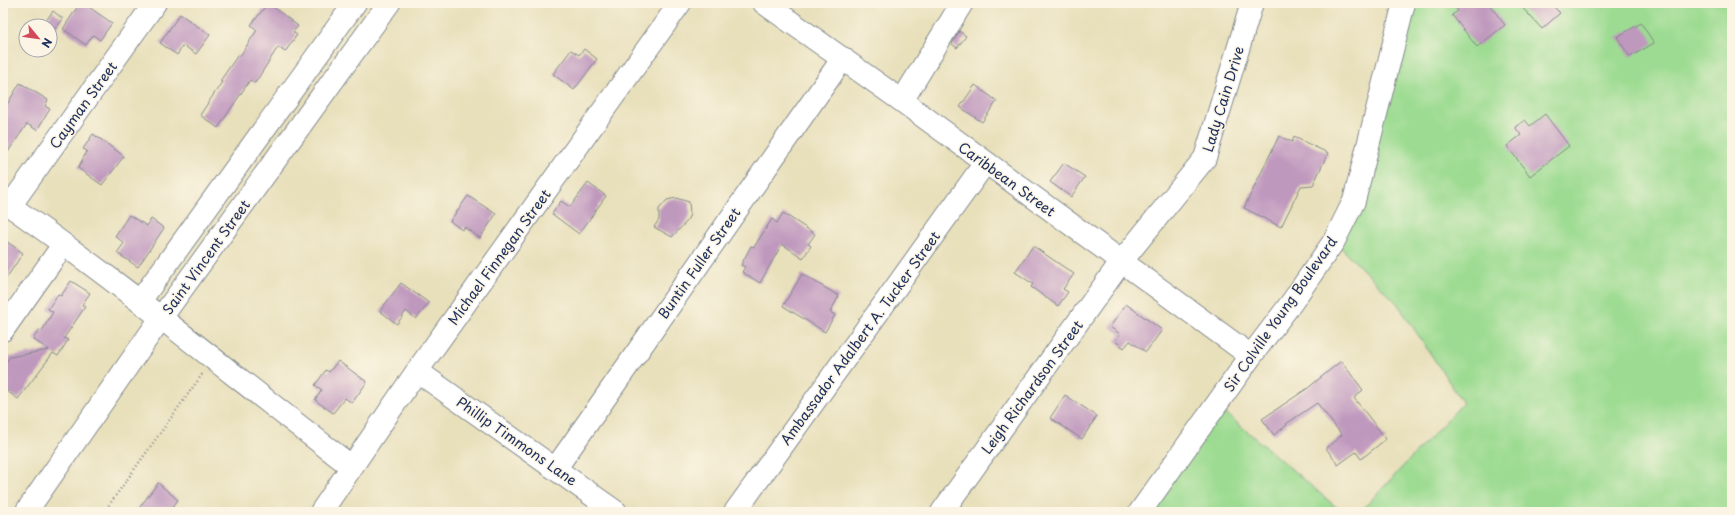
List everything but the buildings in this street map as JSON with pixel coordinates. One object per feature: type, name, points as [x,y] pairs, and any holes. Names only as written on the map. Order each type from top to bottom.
[{"type":"street","name":"Cayman Street","points":[[7,204],[155,3]]},
{"type":"street","name":"Saint Vincent Street","points":[[140,301],[355,3]]},
{"type":"street","name":"Saint Vincent Street","points":[[26,512],[161,318],[389,3]]},
{"type":"street","name":"Michael Finnegan Street","points":[[320,512],[417,371],[680,3]]},
{"type":"street","name":"Caribbean Street","points":[[764,3],[843,58],[985,164],[1250,356]]},
{"type":"street","points":[[902,101],[962,3]]},
{"type":"street","name":"Lady Cain Drive","points":[[1121,262],[1206,158],[1252,3]]},
{"type":"street","name":"Sir Colville Young Boulevard","points":[[1140,512],[1250,356],[1292,302],[1334,241],[1354,200],[1404,3]]},
{"type":"street","name":"Buntin Fuller Street","points":[[556,468],[843,58]]},
{"type":"street","name":"Ambassador Adalbert A. Tucker Street","points":[[735,512],[985,164]]},
{"type":"street","points":[[7,204],[140,301],[213,360],[352,467]]},
{"type":"street","points":[[3,330],[63,245]]},
{"type":"street","name":"Leigh Richardson Street","points":[[942,512],[1121,262]]},
{"type":"street","name":"Phillip Timmons Lane","points":[[417,371],[556,468],[616,512]]},
{"type":"path","points":[[104,512],[213,360]]},
{"type":"green space","points":[[1404,3],[1732,3],[1732,512],[1360,512],[1463,403],[1397,303],[1334,241]]},
{"type":"green space","points":[[1216,405],[1342,512],[1141,512]]}]
